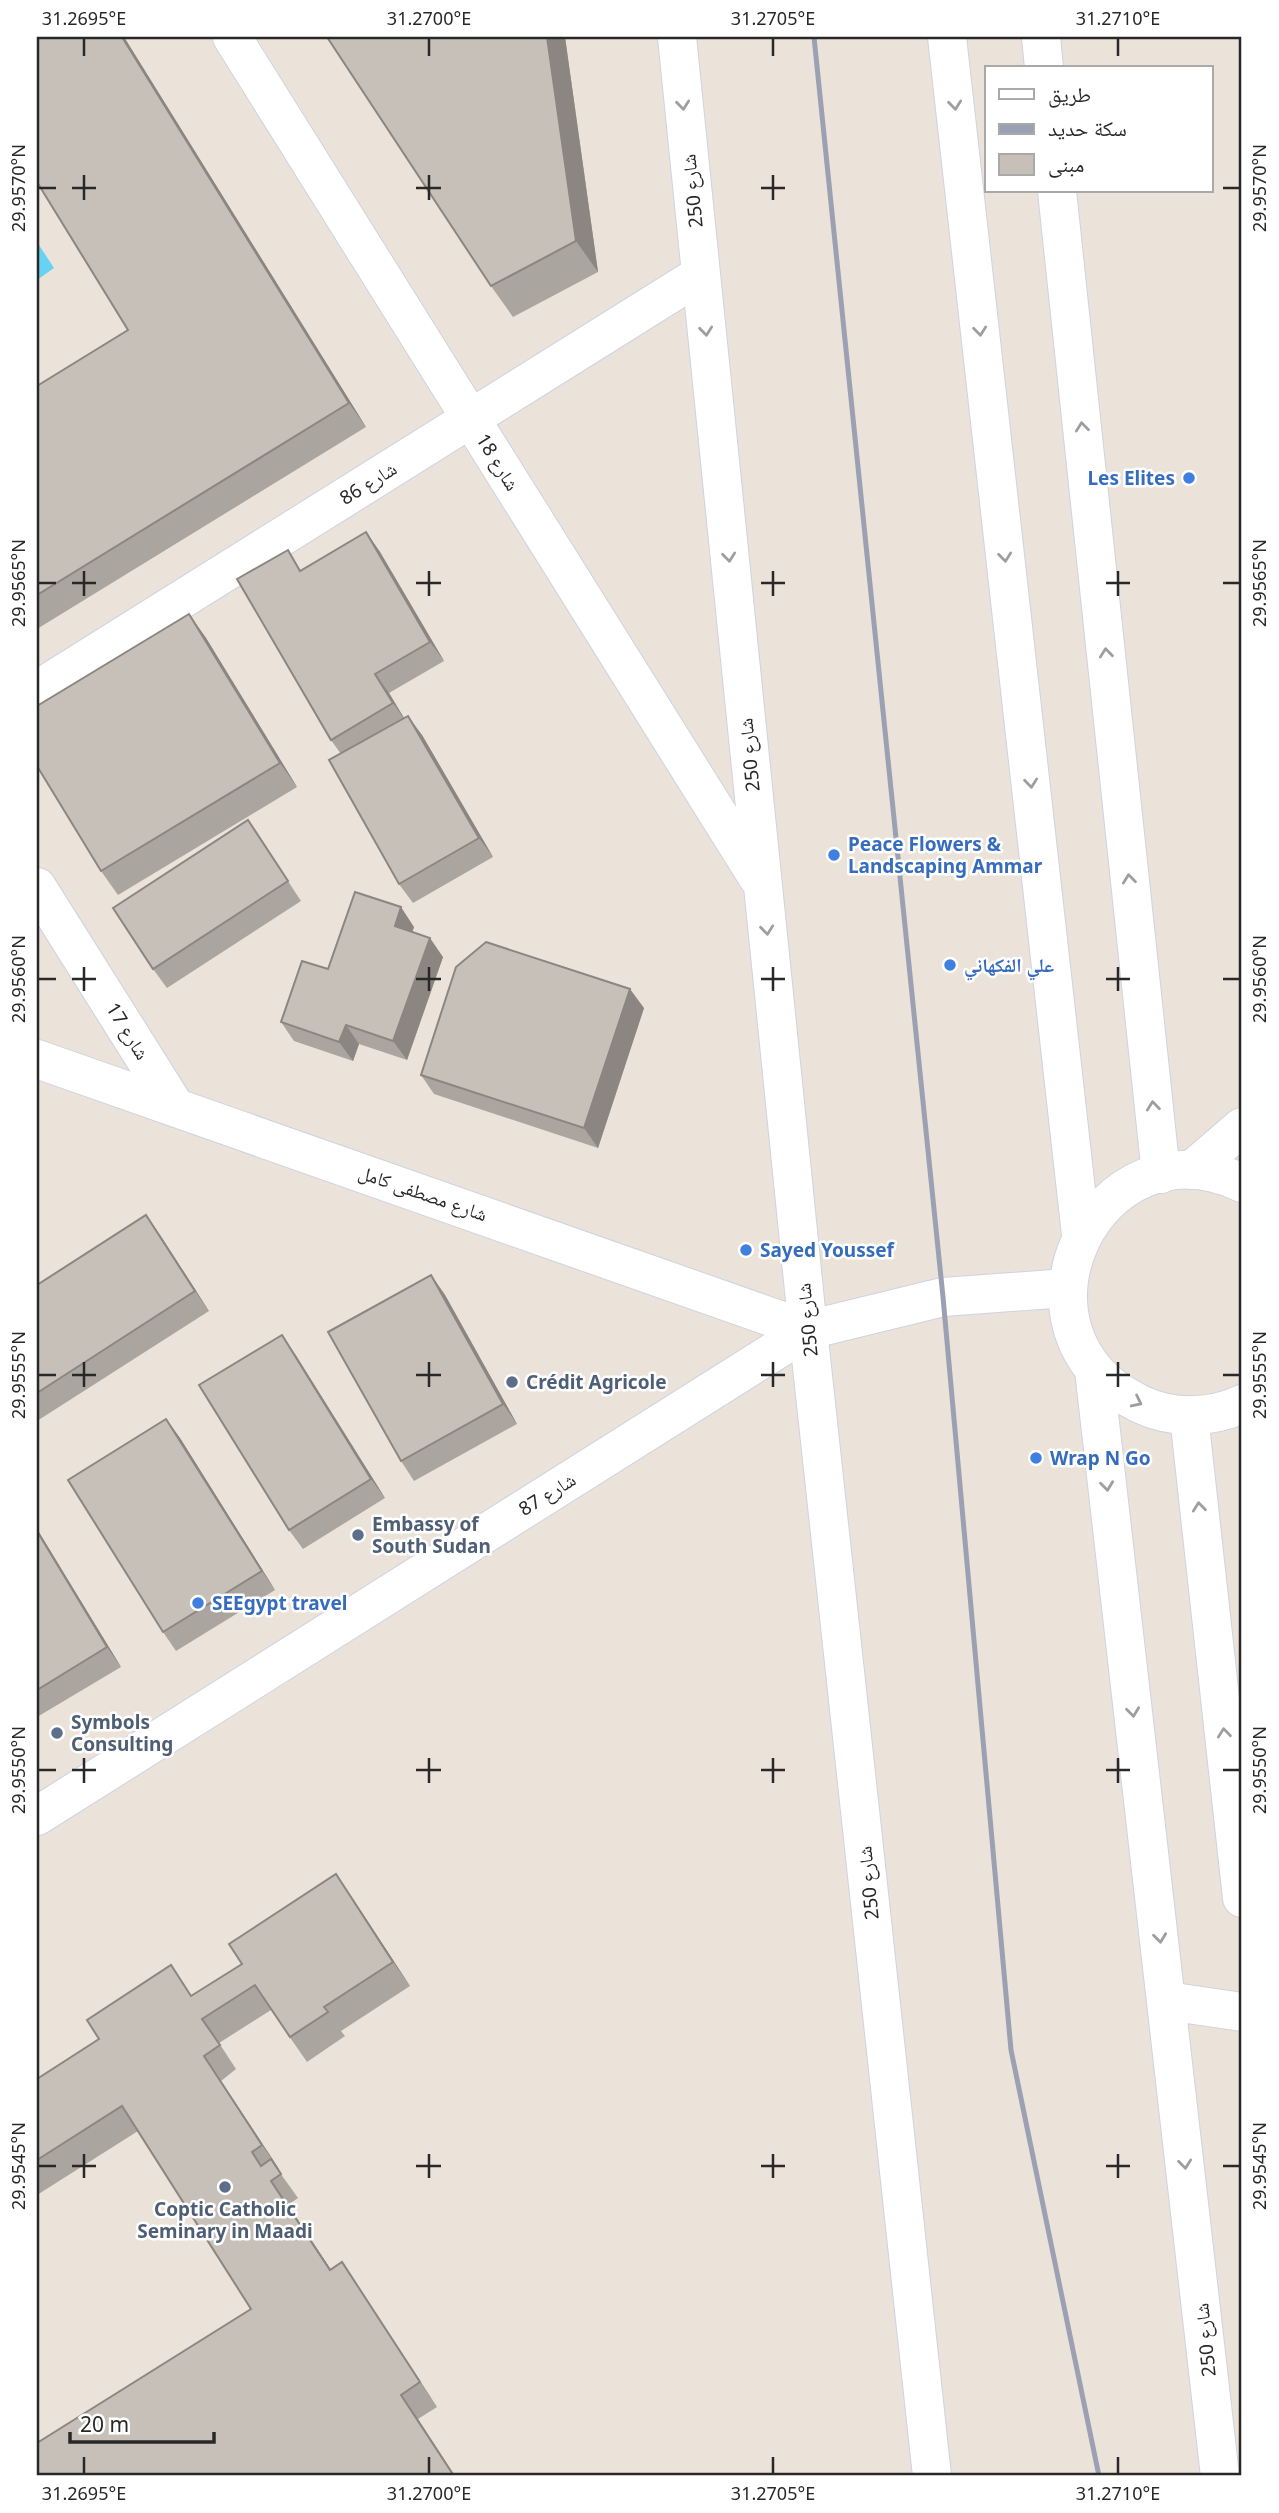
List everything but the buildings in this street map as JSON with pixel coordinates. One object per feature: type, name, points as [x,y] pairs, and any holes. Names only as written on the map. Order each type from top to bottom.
[{"type":"street","name":"شارع 18","points":[[232,37],[763,886]]},
{"type":"street","name":"شارع 250","points":[[677,37],[808,1329],[932,2476]]},
{"type":"street","points":[[947,37],[1081,1235]]},
{"type":"street","points":[[1041,37],[1044,66]]},
{"type":"street","points":[[1057,192],[1176,1172]]},
{"type":"street","name":"شارع 86","points":[[37,690],[700,275]]},
{"type":"street","name":"شارع 17","points":[[37,887],[174,1105]]},
{"type":"street","name":"شارع مصطفى كامل","points":[[37,1059],[808,1329]]},
{"type":"street","points":[[1242,1127],[1176,1172],[1123,1189],[1107,1202],[1081,1235],[1071,1261],[1067,1288],[1072,1327],[1078,1345],[1094,1370],[1121,1394],[1154,1410],[1197,1415],[1242,1434]]},
{"type":"street","points":[[1176,1172],[1227,1175],[1242,1183]]},
{"type":"street","points":[[808,1329],[943,1297],[1067,1288]]},
{"type":"street","name":"شارع 87","points":[[37,1816],[808,1329]]},
{"type":"street","name":"شارع 250","points":[[1094,1370],[1220,2476]]},
{"type":"street","points":[[1197,1415],[1242,1404]]},
{"type":"street","points":[[1197,1415],[1242,1898]]},
{"type":"street","points":[[1167,2001],[1242,2012]]},
{"type":"water","points":[[37,242],[54,268],[37,280]]},
{"type":"railway","points":[[814,37],[943,1297],[1011,2050],[1099,2476]]},
{"type":"place","name":"Les Elites","points":[[1189,478]]},
{"type":"place","name":"Peace Flowers & Landscaping Ammar","points":[[834,855]]},
{"type":"place","name":"علي الفكهاني","points":[[950,965]]},
{"type":"place","name":"Sayed Youssef","points":[[746,1250]]},
{"type":"place","name":"Crédit Agricole","points":[[512,1382]]},
{"type":"place","name":"Wrap N Go","points":[[1036,1458]]},
{"type":"place","name":"Embassy of South Sudan","points":[[358,1535]]},
{"type":"place","name":"SEEgypt travel","points":[[198,1603]]},
{"type":"place","name":"Symbols Consulting","points":[[57,1733]]},
{"type":"place","name":"Coptic Catholic Seminary in Maadi","points":[[225,2187]]}]
